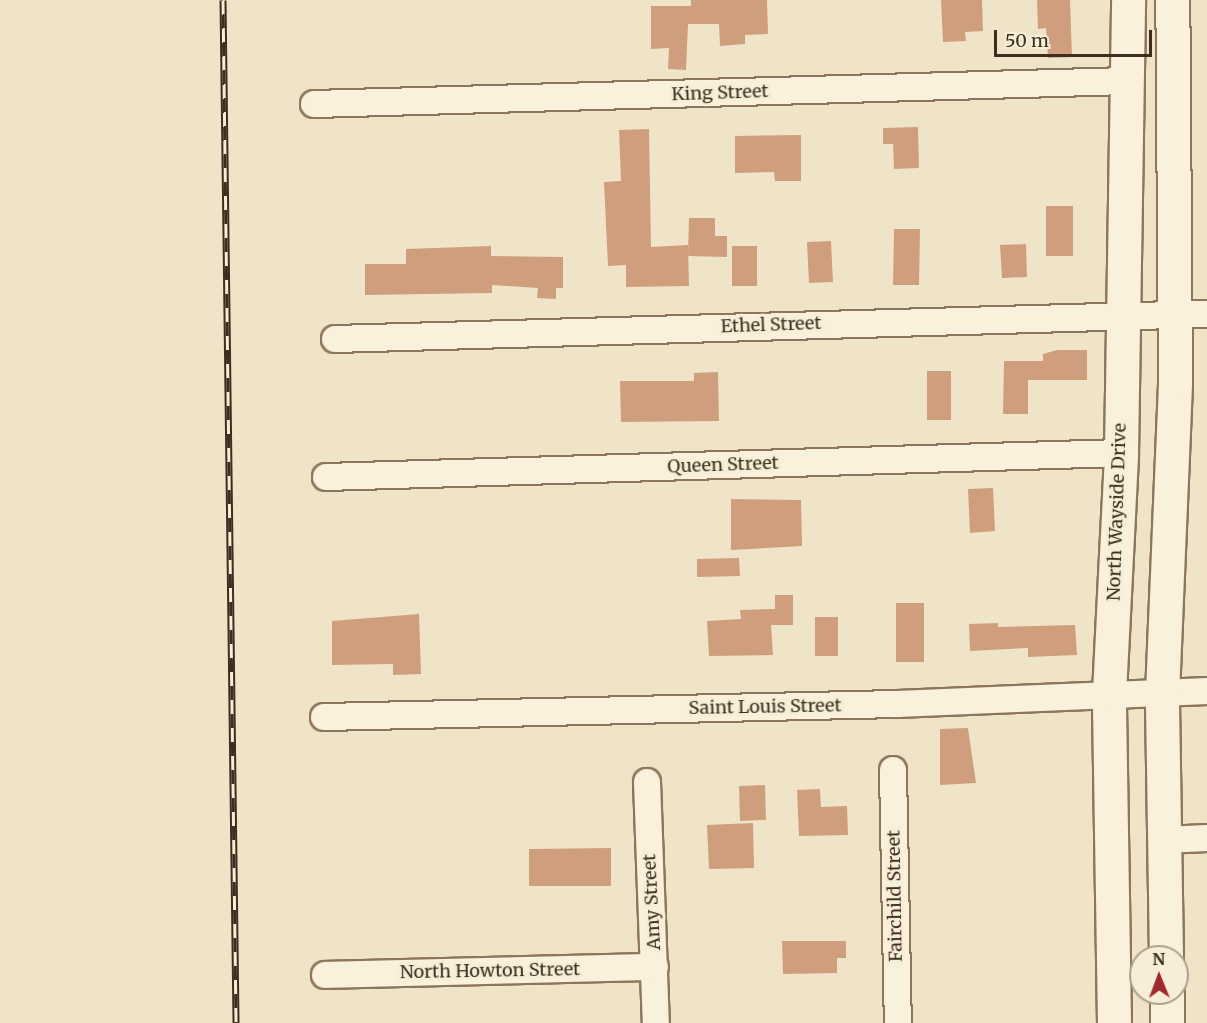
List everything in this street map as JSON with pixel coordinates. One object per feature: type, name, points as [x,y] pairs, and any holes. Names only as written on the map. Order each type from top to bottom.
[{"type":"main road","name":"North Wayside Drive","points":[[1114,1023],[1109,693],[1121,453],[1128,0]]},
{"type":"main road","points":[[1166,945],[1162,694],[1175,314],[1172,0]]},
{"type":"main road","points":[[1167,1005],[1167,1023]]},
{"type":"street","name":"King Street","points":[[314,104],[1126,81]]},
{"type":"street","name":"Ethel Street","points":[[335,339],[1207,314]]},
{"type":"street","name":"Queen Street","points":[[326,477],[1121,453]]},
{"type":"street","name":"Saint Louis Street","points":[[324,717],[898,704],[1109,693],[1162,694],[1207,691]]},
{"type":"street","name":"Fairchild Street","points":[[892,770],[898,1023]]},
{"type":"street","name":"Amy Street","points":[[647,782],[656,1023]]},
{"type":"street","points":[[1164,840],[1207,838]]},
{"type":"street","name":"North Howton Street","points":[[325,975],[655,967]]},
{"type":"building","points":[[691,0],[767,0],[768,34],[745,35],[745,44],[720,46],[719,24],[688,24],[686,70],[668,69],[669,48],[651,49],[651,6],[691,6]]},
{"type":"building","points":[[941,0],[982,0],[983,31],[965,32],[966,41],[943,42]]},
{"type":"building","points":[[1037,0],[1070,0],[1072,57],[1048,58],[1046,28],[1038,29]]},
{"type":"building","points":[[918,127],[919,168],[894,169],[893,144],[883,144],[883,128]]},
{"type":"building","points":[[649,129],[651,247],[688,245],[689,286],[626,287],[626,265],[608,266],[604,182],[621,181],[619,130]]},
{"type":"building","points":[[801,135],[801,181],[775,181],[774,172],[735,173],[735,136]]},
{"type":"building","points":[[1046,206],[1073,206],[1073,256],[1046,256]]},
{"type":"building","points":[[689,218],[715,218],[715,236],[727,236],[727,257],[688,256]]},
{"type":"building","points":[[894,229],[920,229],[919,285],[893,285]]},
{"type":"building","points":[[831,241],[833,282],[809,283],[807,242]]},
{"type":"building","points":[[1026,244],[1027,277],[1002,278],[1000,245]]},
{"type":"building","points":[[491,246],[491,256],[563,257],[563,288],[556,288],[556,299],[537,298],[538,288],[492,285],[492,293],[365,295],[365,264],[406,264],[406,249]]},
{"type":"building","points":[[732,246],[757,246],[757,286],[732,286]]},
{"type":"building","points":[[1057,350],[1087,350],[1087,380],[1028,380],[1028,414],[1003,414],[1004,361],[1043,361],[1043,354]]},
{"type":"building","points":[[927,371],[951,371],[951,420],[927,420]]},
{"type":"building","points":[[718,372],[719,421],[621,422],[620,381],[694,381],[694,373]]},
{"type":"building","points":[[993,488],[995,531],[970,533],[968,489]]},
{"type":"building","points":[[731,499],[801,500],[802,546],[731,550]]},
{"type":"building","points":[[739,558],[740,576],[697,577],[697,559]]},
{"type":"building","points":[[775,595],[793,595],[793,625],[771,625],[773,655],[709,656],[707,621],[741,619],[740,610],[775,609]]},
{"type":"building","points":[[896,603],[924,603],[924,662],[896,662]]},
{"type":"building","points":[[419,614],[421,674],[393,675],[393,664],[332,665],[332,621]]},
{"type":"building","points":[[815,617],[838,617],[838,656],[815,656]]},
{"type":"building","points":[[998,623],[998,627],[1075,625],[1077,655],[1028,657],[1028,648],[970,651],[969,624]]},
{"type":"building","points":[[968,728],[976,783],[940,785],[940,729]]},
{"type":"building","points":[[765,785],[766,820],[740,821],[739,786]]},
{"type":"building","points":[[820,789],[821,807],[847,806],[848,835],[799,836],[797,790]]},
{"type":"building","points":[[753,823],[754,868],[709,869],[707,825]]},
{"type":"building","points":[[611,848],[611,886],[529,886],[529,849]]},
{"type":"building","points":[[782,941],[846,941],[846,958],[837,958],[837,973],[783,974]]},
{"type":"railway","points":[[223,0],[236,1023]]}]
